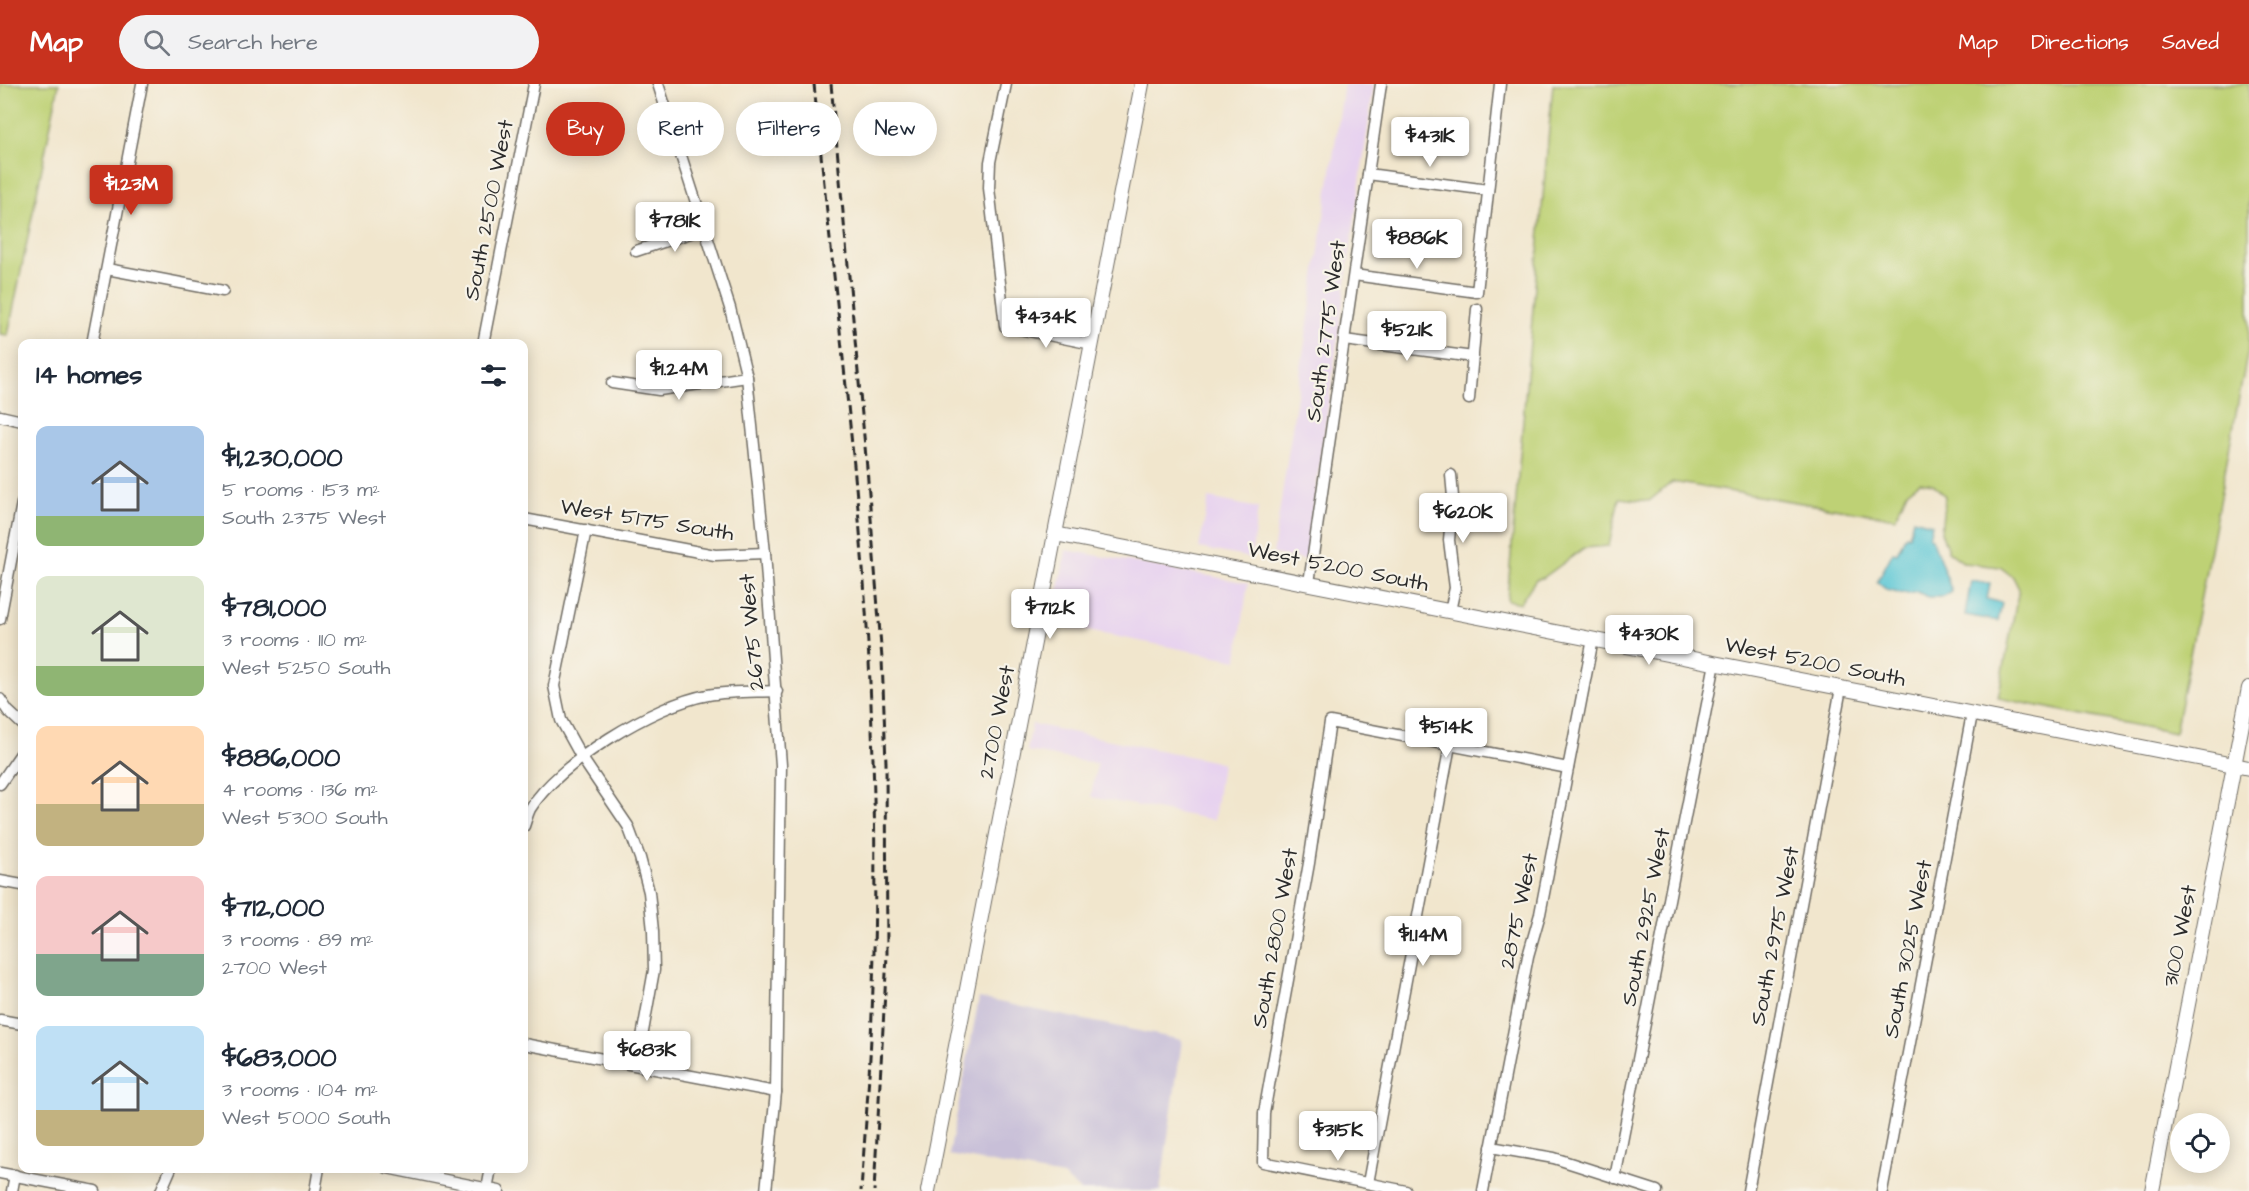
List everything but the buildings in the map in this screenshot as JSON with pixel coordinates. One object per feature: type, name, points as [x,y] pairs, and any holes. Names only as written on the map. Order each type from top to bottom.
[{"type":"street","points":[[93,339],[142,84]]},
{"type":"street","name":"South 2500 West","points":[[484,339],[534,84]]},
{"type":"street","name":"2675 West","points":[[658,84],[730,308],[747,377],[765,553],[781,765],[776,1092],[766,1191]]},
{"type":"street","points":[[1006,84],[990,162],[989,188],[1005,326],[1092,344]]},
{"type":"street","name":"2700 West","points":[[928,1191],[1142,84]]},
{"type":"street","name":"South 2775 West","points":[[1309,584],[1381,84]]},
{"type":"street","points":[[1354,276],[1477,292],[1500,84]]},
{"type":"street","points":[[1368,174],[1488,190]]},
{"type":"street","points":[[636,251],[705,228]]},
{"type":"street","points":[[107,269],[223,291]]},
{"type":"street","points":[[1469,399],[1477,309]]},
{"type":"street","points":[[1344,340],[1473,357]]},
{"type":"street","points":[[612,383],[659,390],[747,377]]},
{"type":"street","points":[[0,416],[18,420]]},
{"type":"street","points":[[1450,611],[1455,588],[1449,540],[1453,497],[1451,475]]},
{"type":"street","name":"West 5175 South","points":[[528,520],[715,555],[765,553]]},
{"type":"street","points":[[0,619],[18,524]]},
{"type":"street","points":[[586,530],[554,686],[561,720],[582,758],[628,826],[649,892],[654,970],[637,1065]]},
{"type":"street","name":"West 5200 South","points":[[1055,534],[2249,768]]},
{"type":"street","name":"2875 West","points":[[1483,1191],[1593,639]]},
{"type":"street","name":"South 2925 West","points":[[1615,1178],[1715,663]]},
{"type":"street","name":"South 2975 West","points":[[1748,1191],[1841,688]]},
{"type":"street","name":"3100 West","points":[[2152,1191],[2249,688]]},
{"type":"street","points":[[528,815],[551,783],[582,758],[639,720],[667,706],[708,695],[777,691]]},
{"type":"street","points":[[0,699],[18,720]]},
{"type":"street","name":"South 3025 West","points":[[1882,1191],[1972,714]]},
{"type":"street","name":"South 2800 West","points":[[1368,1183],[1263,1162],[1264,1113],[1309,863],[1330,722],[1450,745]]},
{"type":"street","points":[[1406,1191],[1368,1183],[1450,745],[1568,768]]},
{"type":"street","points":[[0,784],[18,758]]},
{"type":"street","points":[[0,881],[18,884]]},
{"type":"street","points":[[0,1020],[18,1023]]},
{"type":"street","points":[[528,1045],[776,1092]]},
{"type":"street","points":[[1491,1147],[1554,1158],[1657,1191]]},
{"type":"street","points":[[0,1173],[95,1191]]},
{"type":"street","points":[[161,1191],[169,1173]]},
{"type":"street","points":[[315,1191],[318,1173]]},
{"type":"street","points":[[411,1173],[499,1191]]},
{"type":"street","points":[[487,1189],[490,1173]]},
{"type":"street","points":[[12,1191],[15,1175]]},
{"type":"shaded area","points":[[1344,84],[1374,84],[1306,560],[1273,554]]},
{"type":"shaded area","points":[[1209,498],[1258,508],[1251,558],[1199,548]]},
{"type":"shaded area","points":[[1066,550],[1248,583],[1237,660],[1052,624]]},
{"type":"shaded area","points":[[1032,724],[1222,763],[1214,820],[1091,797],[1097,764],[1027,751]]},
{"type":"shaded area","points":[[979,998],[1182,1040],[1160,1191],[1081,1191],[1063,1176],[949,1155]]},
{"type":"green space","points":[[0,84],[59,84],[8,335],[0,334]]},
{"type":"green space","points":[[1553,84],[2249,84],[2249,345],[2175,733],[1998,698],[2019,589],[2013,577],[2000,567],[1964,563],[1948,551],[1941,532],[1945,496],[1933,484],[1920,482],[1907,492],[1895,518],[1672,482],[1649,501],[1619,498],[1609,546],[1584,548],[1543,578],[1536,579],[1520,603],[1507,600]]},
{"type":"water","points":[[1913,519],[1932,524],[1929,537],[1932,538],[1952,592],[1944,597],[1928,597],[1917,592],[1898,593],[1887,590],[1877,582],[1893,552],[1897,553],[1906,535],[1909,536]]},
{"type":"water","points":[[1971,581],[1990,584],[1987,599],[2002,603],[1998,621],[1965,615]]},
{"type":"railway","points":[[814,84],[859,517],[871,706],[875,837],[874,969],[861,1191]]},
{"type":"railway","points":[[831,84],[867,468],[882,659],[886,763],[887,955],[874,1191]]}]
